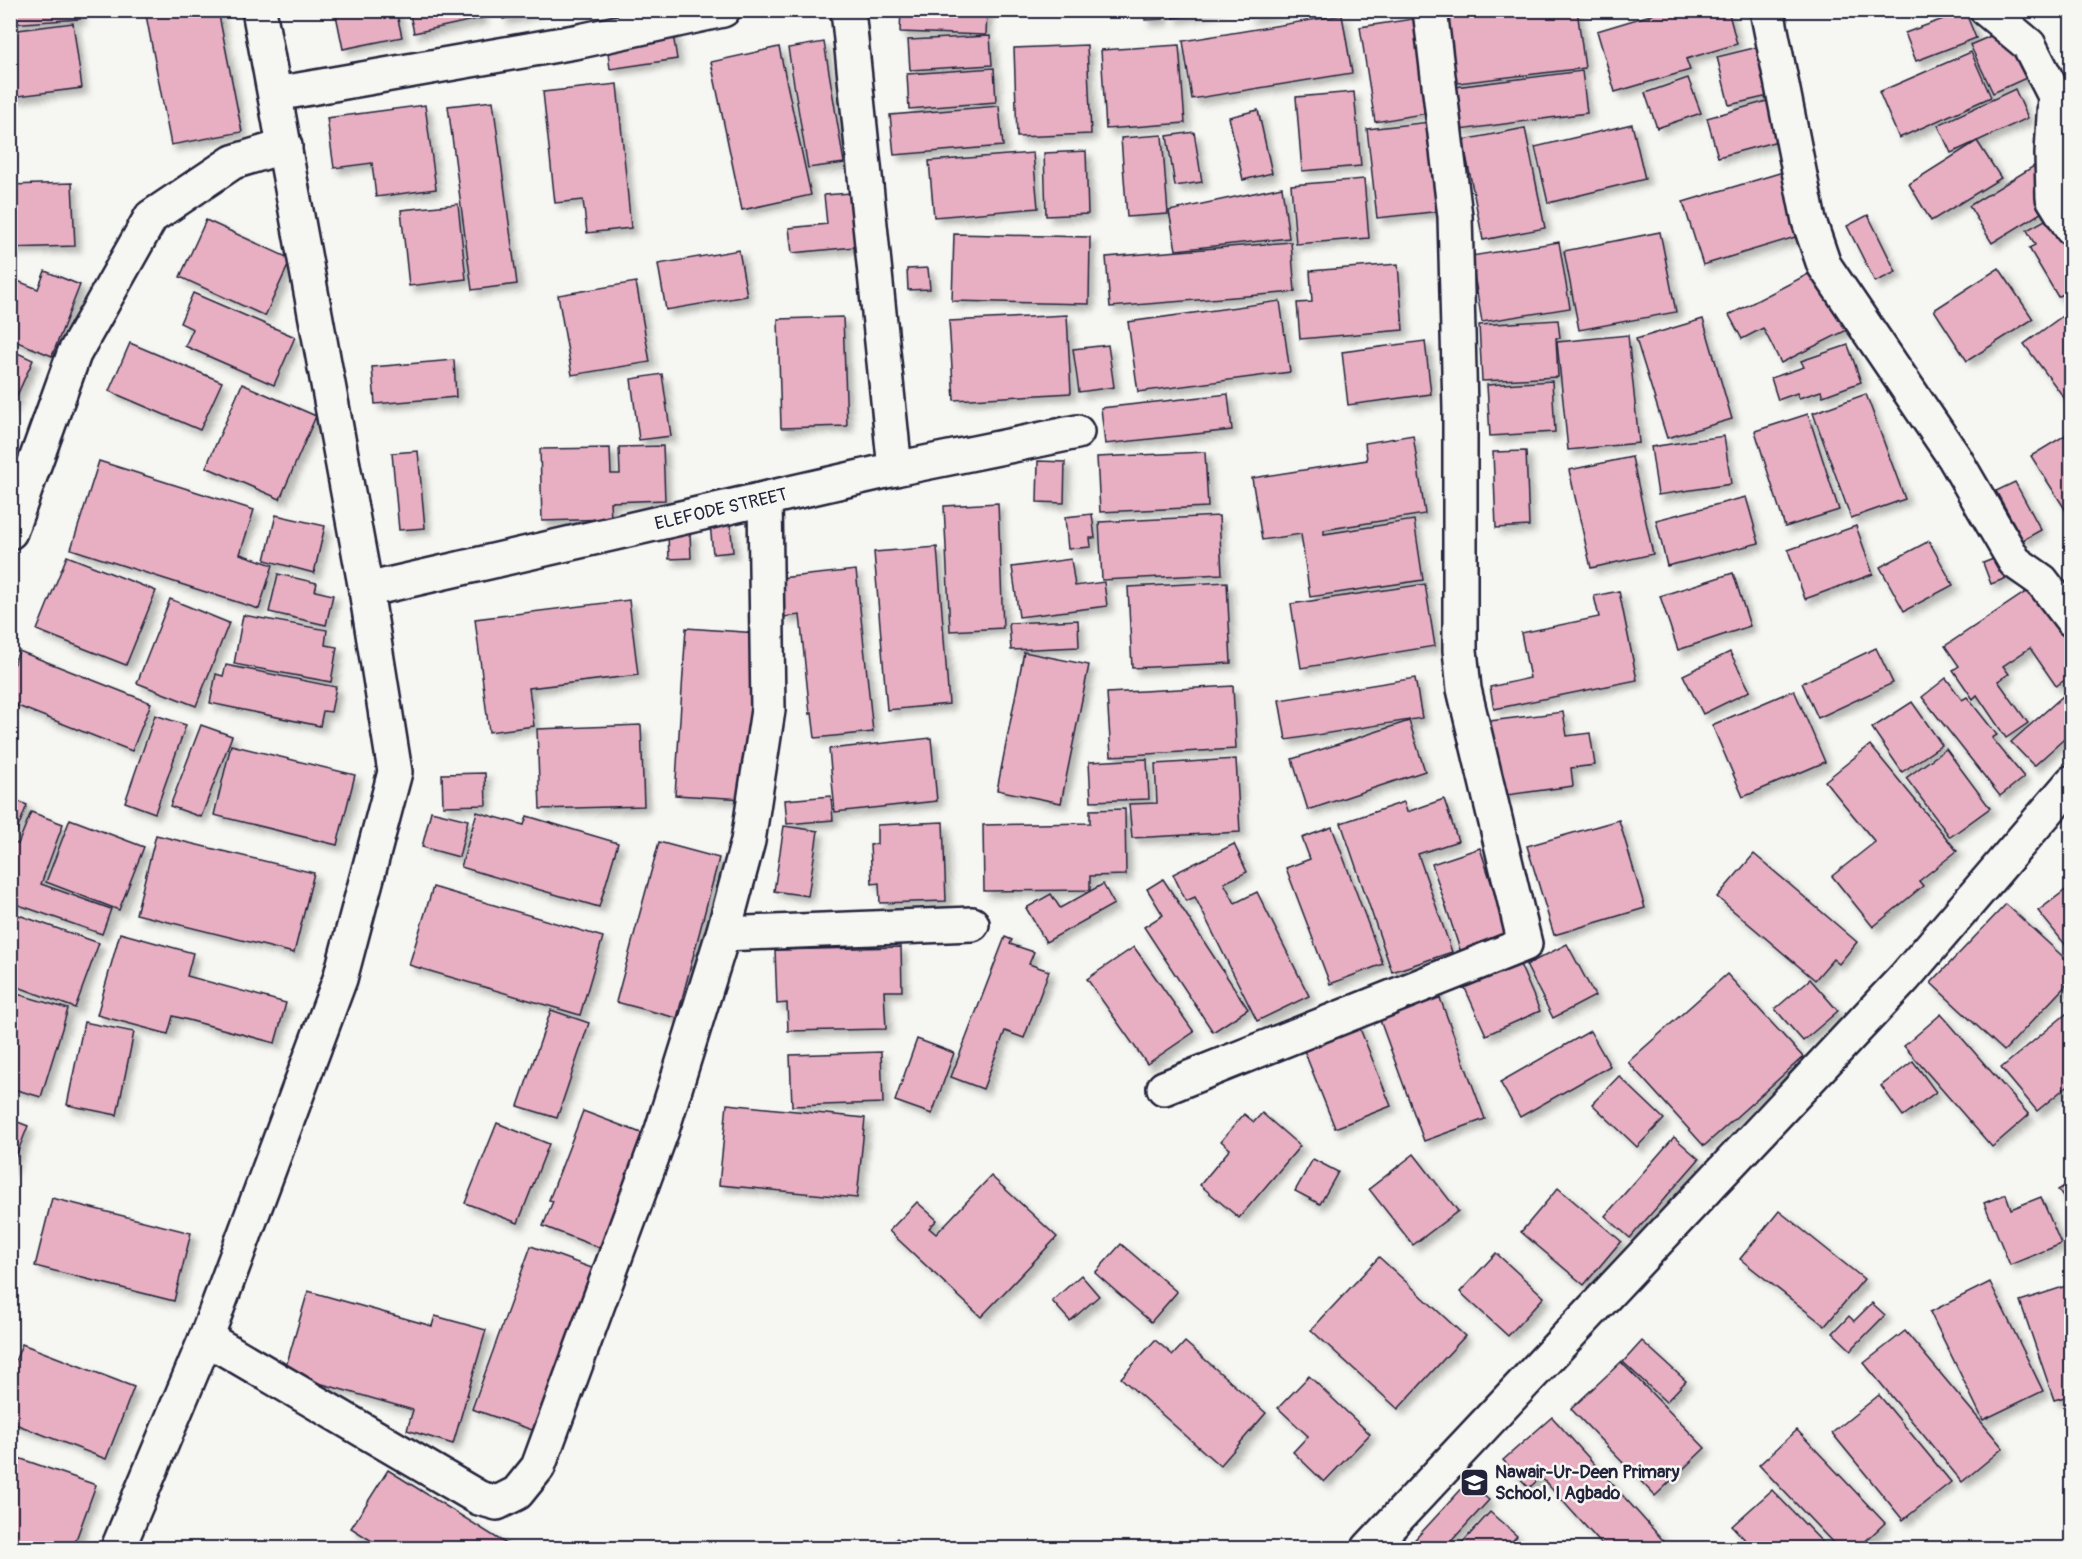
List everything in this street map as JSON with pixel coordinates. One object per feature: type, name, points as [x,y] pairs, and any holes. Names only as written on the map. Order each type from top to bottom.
[{"type":"street","points":[[118,1548],[206,1338],[340,979],[395,772],[366,590],[260,10]]},
{"type":"street","points":[[276,94],[580,41],[723,10]]},
{"type":"street","points":[[848,10],[895,469]]},
{"type":"street","points":[[1164,1088],[1525,944],[1463,680],[1460,650],[1460,409],[1455,216],[1430,10]]},
{"type":"street","points":[[1767,10],[1809,221],[1824,265],[1954,457],[2015,562],[2042,581],[2072,620]]},
{"type":"street","points":[[1987,10],[2029,45],[2055,96],[2062,151],[2053,198],[2072,229]]},
{"type":"street","points":[[10,532],[74,354],[151,217],[233,162],[285,146]]},
{"type":"street","name":"ELEFODE STREET","points":[[366,590],[895,469],[1077,432]]},
{"type":"street","points":[[206,1338],[479,1498],[496,1503],[517,1493],[538,1467],[662,1130],[723,934],[748,841],[768,710],[765,499]]},
{"type":"street","points":[[1369,1548],[1905,977],[2072,782]]},
{"type":"street","points":[[723,934],[972,924]]},
{"type":"building","points":[[10,10],[79,10],[80,19],[10,24]]},
{"type":"building","points":[[145,10],[218,10],[242,132],[171,145]]},
{"type":"building","points":[[335,10],[396,10],[402,37],[343,49]]},
{"type":"building","points":[[409,10],[480,10],[482,18],[414,33]]},
{"type":"building","points":[[502,10],[537,10],[537,11],[503,19]]},
{"type":"building","points":[[901,10],[987,10],[986,35],[900,32]]},
{"type":"building","points":[[1144,10],[1163,10],[1163,19],[1145,20]]},
{"type":"building","points":[[1172,10],[1218,10],[1173,18]]},
{"type":"building","points":[[1248,10],[1294,10],[1250,18]]},
{"type":"building","points":[[1493,10],[1577,10],[1585,68],[1450,84],[1439,18]]},
{"type":"building","points":[[1667,10],[1728,10],[1737,44],[1686,59],[1690,70],[1615,92],[1597,31]]},
{"type":"building","points":[[1965,11],[1976,38],[1916,61],[1905,33]]},
{"type":"building","points":[[1342,15],[1352,73],[1192,99],[1183,41]]},
{"type":"building","points":[[1419,18],[1434,112],[1375,122],[1360,27]]},
{"type":"building","points":[[2023,22],[2046,69],[1993,93],[1970,45]]},
{"type":"building","points":[[73,23],[82,88],[10,97],[10,31]]},
{"type":"building","points":[[672,28],[677,59],[610,69],[606,37]]},
{"type":"building","points":[[990,36],[992,65],[910,70],[908,40]]},
{"type":"building","points":[[824,42],[844,163],[808,168],[788,48]]},
{"type":"building","points":[[1774,43],[1786,92],[1729,105],[1717,57]]},
{"type":"building","points":[[1087,45],[1091,134],[1017,137],[1014,48]]},
{"type":"building","points":[[1179,45],[1185,123],[1106,129],[1101,50]]},
{"type":"building","points":[[779,47],[811,195],[742,210],[711,62]]},
{"type":"building","points":[[1971,52],[1991,97],[1899,138],[1879,92]]},
{"type":"building","points":[[994,68],[996,102],[909,109],[907,74]]},
{"type":"building","points":[[1582,71],[1587,113],[1460,130],[1455,87]]},
{"type":"building","points":[[1688,78],[1701,113],[1657,128],[1645,93]]},
{"type":"building","points":[[617,84],[631,228],[587,233],[583,200],[555,203],[543,92]]},
{"type":"building","points":[[2015,89],[2028,118],[1951,153],[1938,125]]},
{"type":"building","points":[[1354,92],[1361,166],[1302,171],[1296,97]]},
{"type":"building","points":[[1774,99],[1785,139],[1718,157],[1707,118]]},
{"type":"building","points":[[493,101],[517,284],[472,290],[448,106]]},
{"type":"building","points":[[425,105],[436,189],[376,197],[372,163],[334,168],[327,118]]},
{"type":"building","points":[[999,106],[1003,146],[894,155],[890,115]]},
{"type":"building","points":[[1258,110],[1272,173],[1243,180],[1229,117]]},
{"type":"building","points":[[1430,122],[1441,211],[1377,218],[1367,129]]},
{"type":"building","points":[[1632,124],[1645,179],[1548,203],[1535,147]]},
{"type":"building","points":[[1525,128],[1545,228],[1483,240],[1463,140]]},
{"type":"building","points":[[1194,132],[1202,182],[1175,186],[1167,136]]},
{"type":"building","points":[[1162,135],[1168,214],[1127,217],[1121,138]]},
{"type":"building","points":[[1977,141],[2001,178],[1931,221],[1909,184]]},
{"type":"building","points":[[1086,151],[1088,214],[1046,216],[1044,153]]},
{"type":"building","points":[[1033,153],[1038,208],[934,217],[929,161]]},
{"type":"building","points":[[2034,166],[2057,203],[1992,243],[1969,206]]},
{"type":"building","points":[[1783,172],[1802,235],[1703,265],[1683,202]]},
{"type":"building","points":[[1364,179],[1369,238],[1296,244],[1291,185]]},
{"type":"building","points":[[72,183],[75,246],[10,248],[10,185]]},
{"type":"building","points":[[1282,187],[1289,238],[1176,250],[1169,211]]},
{"type":"building","points":[[851,193],[865,246],[792,253],[789,228],[827,224],[824,195]]},
{"type":"building","points":[[458,204],[466,279],[409,286],[401,210]]},
{"type":"building","points":[[2072,205],[2072,289],[2058,297],[2029,248],[2035,245],[2027,230]]},
{"type":"building","points":[[1868,215],[1896,272],[1875,282],[1847,226]]},
{"type":"building","points":[[206,220],[291,259],[265,316],[180,277]]},
{"type":"building","points":[[1660,232],[1676,312],[1579,330],[1564,251]]},
{"type":"building","points":[[954,234],[1090,237],[1089,304],[952,301]]},
{"type":"building","points":[[1291,242],[1295,292],[1110,307],[1106,257]]},
{"type":"building","points":[[1559,242],[1570,308],[1482,322],[1471,256]]},
{"type":"building","points":[[739,250],[747,296],[666,310],[658,264]]},
{"type":"building","points":[[1398,264],[1403,330],[1300,339],[1297,303],[1312,302],[1310,271]]},
{"type":"building","points":[[928,268],[930,289],[908,290],[907,269]]},
{"type":"building","points":[[1999,268],[2033,319],[1967,361],[1934,310]]},
{"type":"building","points":[[1816,270],[1847,330],[1781,363],[1763,328],[1742,339],[1729,315]]},
{"type":"building","points":[[45,271],[80,285],[52,356],[10,339],[10,278],[38,289]]},
{"type":"building","points":[[636,282],[650,362],[572,375],[558,295]]},
{"type":"building","points":[[193,293],[295,337],[274,385],[185,346],[193,329],[180,323]]},
{"type":"building","points":[[1280,301],[1290,372],[1138,392],[1128,322]]},
{"type":"building","points":[[2072,309],[2072,394],[2065,399],[2024,344]]},
{"type":"building","points":[[1067,315],[1071,393],[954,400],[949,321]]},
{"type":"building","points":[[843,317],[847,426],[781,428],[778,319]]},
{"type":"building","points":[[1703,319],[1732,419],[1667,438],[1636,339]]},
{"type":"building","points":[[1558,320],[1560,338],[1556,338],[1558,377],[1482,381],[1479,325]]},
{"type":"building","points":[[1628,335],[1639,443],[1568,450],[1557,342]]},
{"type":"building","points":[[1425,341],[1431,394],[1348,405],[1342,352]]},
{"type":"building","points":[[130,343],[222,382],[200,430],[109,391]]},
{"type":"building","points":[[1108,345],[1114,387],[1079,392],[1073,349]]},
{"type":"building","points":[[1848,345],[1861,382],[1823,396],[1821,391],[1799,398],[1797,393],[1778,400],[1771,378],[1804,367],[1801,361]]},
{"type":"building","points":[[11,350],[33,360],[10,411],[10,352]]},
{"type":"building","points":[[454,360],[456,397],[375,404],[372,367]]},
{"type":"building","points":[[662,374],[671,436],[639,440],[631,379]]},
{"type":"building","points":[[1552,381],[1555,432],[1490,436],[1487,385]]},
{"type":"building","points":[[242,384],[316,416],[280,499],[206,467]]},
{"type":"building","points":[[1228,394],[1232,430],[1105,444],[1101,408]]},
{"type":"building","points":[[1866,394],[1905,499],[1851,518],[1813,413]]},
{"type":"building","points":[[1808,414],[1839,510],[1785,527],[1755,431]]},
{"type":"building","points":[[2072,431],[2072,520],[2031,456]]},
{"type":"building","points":[[1413,435],[1425,514],[1324,530],[1324,534],[1414,520],[1423,580],[1310,597],[1301,534],[1262,540],[1252,478],[1367,460],[1365,443]]},
{"type":"building","points":[[1724,436],[1731,484],[1658,495],[1651,447]]},
{"type":"building","points":[[663,446],[665,500],[610,502],[611,519],[542,521],[540,449],[610,448],[611,474],[620,474],[619,447]]},
{"type":"building","points":[[418,451],[425,528],[399,530],[392,453]]},
{"type":"building","points":[[1526,451],[1529,526],[1496,528],[1493,452]]},
{"type":"building","points":[[1205,452],[1208,507],[1100,512],[1097,457]]},
{"type":"building","points":[[1632,457],[1653,554],[1591,568],[1569,470]]},
{"type":"building","points":[[99,461],[254,510],[240,554],[273,565],[259,609],[71,549]]},
{"type":"building","points":[[1038,461],[1065,462],[1064,503],[1037,502]]},
{"type":"building","points":[[2015,482],[2041,530],[2023,540],[1996,491]]},
{"type":"building","points":[[1746,497],[1759,543],[1667,566],[1656,520]]},
{"type":"building","points":[[998,503],[1003,628],[950,631],[944,506]]},
{"type":"building","points":[[1092,514],[1095,538],[1090,538],[1091,547],[1068,549],[1065,517]]},
{"type":"building","points":[[276,515],[325,526],[314,573],[265,560]]},
{"type":"building","points":[[1219,516],[1222,574],[1102,580],[1099,522]]},
{"type":"building","points":[[730,522],[733,552],[713,554],[710,524]]},
{"type":"building","points":[[1856,526],[1873,574],[1805,599],[1788,550]]},
{"type":"building","points":[[668,533],[690,533],[691,558],[669,559]]},
{"type":"building","points":[[1929,541],[1953,585],[1904,611],[1880,567]]},
{"type":"building","points":[[937,547],[949,704],[887,710],[874,552]]},
{"type":"building","points":[[2014,551],[2022,572],[1991,584],[1983,563]]},
{"type":"building","points":[[67,556],[156,591],[126,665],[37,630]]},
{"type":"building","points":[[1071,559],[1075,586],[1104,582],[1107,606],[1019,617],[1012,567]]},
{"type":"building","points":[[856,570],[873,732],[815,738],[812,713],[810,714],[800,615],[784,617],[780,578]]},
{"type":"building","points":[[1733,573],[1750,626],[1678,650],[1660,596]]},
{"type":"building","points":[[278,574],[317,583],[315,591],[333,595],[326,625],[269,612]]},
{"type":"building","points":[[2051,575],[2048,608],[2072,643],[2072,675],[2056,686],[2030,648],[2003,666],[2009,674],[1998,681],[2028,723],[2006,738],[1977,695],[1973,699],[1953,670],[1959,666],[1945,646]]},
{"type":"building","points":[[1227,582],[1231,663],[1132,668],[1128,587]]},
{"type":"building","points":[[1425,584],[1435,646],[1301,668],[1291,604]]},
{"type":"building","points":[[1619,591],[1637,680],[1494,709],[1490,687],[1530,678],[1521,633],[1599,617],[1594,596]]},
{"type":"building","points":[[170,599],[229,623],[196,706],[137,683]]},
{"type":"building","points":[[629,600],[638,675],[529,688],[534,726],[489,732],[475,619]]},
{"type":"building","points":[[243,615],[327,630],[325,645],[337,647],[331,682],[234,664]]},
{"type":"building","points":[[1078,620],[1079,647],[1011,650],[1009,623]]},
{"type":"building","points":[[686,628],[758,633],[746,799],[675,795]]},
{"type":"building","points":[[1876,648],[1893,683],[1818,718],[1802,683]]},
{"type":"building","points":[[19,651],[151,703],[132,751],[10,703],[10,672]]},
{"type":"building","points":[[1024,652],[1089,665],[1061,803],[997,790]]},
{"type":"building","points":[[1730,652],[1750,691],[1703,714],[1683,675]]},
{"type":"building","points":[[226,665],[336,687],[331,712],[323,711],[320,726],[210,703],[216,674],[223,676]]},
{"type":"building","points":[[1415,678],[1422,718],[1286,740],[1279,700]]},
{"type":"building","points":[[1946,678],[1962,700],[1967,697],[1997,735],[1992,738],[2024,777],[2000,796],[1922,697]]},
{"type":"building","points":[[1233,686],[1236,749],[1111,756],[1107,693]]},
{"type":"building","points":[[2072,688],[2072,732],[2034,766],[2011,742]]},
{"type":"building","points":[[1794,690],[1825,762],[1743,797],[1712,725]]},
{"type":"building","points":[[1912,702],[1942,745],[1902,772],[1872,728]]},
{"type":"building","points":[[1563,712],[1567,736],[1590,733],[1595,765],[1571,768],[1573,786],[1492,797],[1482,722]]},
{"type":"building","points":[[155,715],[186,725],[155,813],[125,802]]},
{"type":"building","points":[[1409,721],[1425,771],[1308,810],[1292,759]]},
{"type":"building","points":[[201,725],[232,736],[201,817],[170,806]]},
{"type":"building","points":[[641,725],[644,806],[540,809],[537,729]]},
{"type":"building","points":[[931,738],[937,801],[835,812],[829,749]]},
{"type":"building","points":[[231,745],[355,775],[337,845],[214,815]]},
{"type":"building","points":[[1870,745],[1957,851],[1919,881],[1923,886],[1873,927],[1832,876],[1875,842],[1825,781]]},
{"type":"building","points":[[1946,749],[1990,808],[1950,837],[1906,778]]},
{"type":"building","points":[[1147,759],[1149,799],[1091,801],[1089,762]]},
{"type":"building","points":[[1236,759],[1240,832],[1132,838],[1129,804],[1157,803],[1155,764]]},
{"type":"building","points":[[485,773],[486,805],[443,806],[442,774]]},
{"type":"building","points":[[831,796],[833,820],[787,824],[785,800]]},
{"type":"building","points":[[10,798],[27,805],[10,848]]},
{"type":"building","points":[[1444,799],[1458,841],[1418,854],[1452,952],[1392,972],[1341,823],[1404,802],[1407,812]]},
{"type":"building","points":[[1125,809],[1126,875],[1090,876],[1090,890],[984,891],[983,825],[1090,823],[1090,810]]},
{"type":"building","points":[[431,811],[468,820],[459,857],[422,847]]},
{"type":"building","points":[[31,812],[63,824],[41,884],[111,909],[102,934],[10,902],[10,854],[14,843],[18,844]]},
{"type":"building","points":[[477,812],[524,825],[527,816],[618,843],[599,907],[461,867]]},
{"type":"building","points":[[70,819],[144,847],[119,910],[46,882]]},
{"type":"building","points":[[1619,820],[1645,908],[1554,935],[1527,846]]},
{"type":"building","points":[[943,822],[946,901],[880,903],[879,883],[872,884],[870,845],[877,844],[877,825]]},
{"type":"building","points":[[784,826],[818,831],[808,896],[774,891]]},
{"type":"building","points":[[1332,827],[1383,964],[1330,984],[1286,868],[1310,859],[1302,838]]},
{"type":"building","points":[[156,835],[314,873],[294,953],[136,914]]},
{"type":"building","points":[[659,842],[719,858],[677,1018],[616,1002]]},
{"type":"building","points":[[1234,844],[1247,872],[1224,883],[1235,903],[1257,892],[1309,996],[1257,1021],[1195,897],[1186,901],[1173,874]]},
{"type":"building","points":[[1480,848],[1511,944],[1463,959],[1432,864]]},
{"type":"building","points":[[1754,854],[1857,942],[1839,964],[1833,959],[1815,980],[1717,897]]},
{"type":"building","points":[[1163,879],[1248,1009],[1213,1032],[1144,927],[1163,915],[1147,889]]},
{"type":"building","points":[[1103,884],[1114,904],[1046,942],[1026,908],[1051,894],[1060,908]]},
{"type":"building","points":[[2072,885],[2072,953],[2038,911]]},
{"type":"building","points":[[433,887],[603,937],[580,1015],[409,965]]},
{"type":"building","points":[[2006,904],[2072,965],[2072,979],[2004,1051],[1931,983]]},
{"type":"building","points":[[10,912],[99,943],[75,1008],[10,984]]},
{"type":"building","points":[[120,933],[193,953],[187,976],[286,1003],[275,1043],[173,1016],[168,1034],[97,1015]]},
{"type":"building","points":[[1005,937],[1012,940],[1010,944],[1034,952],[1029,964],[1049,971],[1024,1038],[1005,1031],[983,1089],[951,1077]]},
{"type":"building","points":[[1567,944],[1595,996],[1553,1018],[1526,965]]},
{"type":"building","points":[[901,947],[902,991],[884,991],[886,1029],[788,1031],[787,1003],[777,1004],[775,950]]},
{"type":"building","points":[[1134,947],[1194,1032],[1147,1064],[1087,979]]},
{"type":"building","points":[[1519,962],[1540,1011],[1486,1035],[1464,986]]},
{"type":"building","points":[[1727,974],[1803,1057],[1704,1146],[1628,1062]]},
{"type":"building","points":[[1810,979],[1838,1011],[1803,1041],[1775,1009]]},
{"type":"building","points":[[1437,990],[1485,1119],[1424,1141],[1377,1012]]},
{"type":"building","points":[[14,993],[68,1009],[41,1097],[10,1088],[10,1004]]},
{"type":"building","points":[[2072,1009],[2072,1082],[2037,1111],[2001,1068]]},
{"type":"building","points":[[551,1010],[589,1023],[557,1118],[518,1106]]},
{"type":"building","points":[[1941,1014],[2029,1115],[1992,1147],[1904,1046]]},
{"type":"building","points":[[1355,1016],[1391,1106],[1335,1128],[1299,1038]]},
{"type":"building","points":[[84,1022],[134,1032],[117,1115],[67,1105]]},
{"type":"building","points":[[1590,1031],[1610,1066],[1520,1117],[1500,1082]]},
{"type":"building","points":[[917,1039],[954,1053],[932,1114],[895,1101]]},
{"type":"building","points":[[881,1052],[883,1103],[792,1106],[790,1055]]},
{"type":"building","points":[[1913,1061],[1936,1092],[1903,1116],[1881,1086]]},
{"type":"building","points":[[1619,1076],[1664,1119],[1637,1147],[1592,1104]]},
{"type":"building","points":[[727,1104],[865,1118],[857,1198],[719,1185]]},
{"type":"building","points":[[583,1111],[649,1136],[605,1250],[543,1226],[553,1201],[549,1200]]},
{"type":"building","points":[[1262,1113],[1300,1146],[1239,1218],[1200,1185],[1230,1149],[1221,1141],[1244,1114],[1254,1122]]},
{"type":"building","points":[[10,1119],[28,1126],[10,1171]]},
{"type":"building","points":[[497,1123],[549,1144],[518,1223],[465,1203]]},
{"type":"building","points":[[1674,1137],[1699,1159],[1630,1238],[1605,1216]]},
{"type":"building","points":[[1414,1154],[1458,1211],[1413,1245],[1369,1189]]},
{"type":"building","points":[[1313,1159],[1338,1172],[1320,1204],[1295,1191]]},
{"type":"building","points":[[991,1176],[1057,1237],[981,1317],[889,1231],[917,1202],[937,1220],[929,1228],[936,1234]]},
{"type":"building","points":[[2072,1181],[2072,1210],[2058,1190]]},
{"type":"building","points":[[1558,1188],[1621,1241],[1584,1285],[1521,1232]]},
{"type":"building","points":[[2006,1194],[2011,1209],[2041,1197],[2061,1244],[2010,1265],[1984,1203]]},
{"type":"building","points":[[52,1198],[191,1233],[174,1301],[35,1266]]},
{"type":"building","points":[[1779,1211],[1864,1279],[1825,1326],[1740,1259]]},
{"type":"building","points":[[1121,1244],[1177,1292],[1151,1322],[1095,1273]]},
{"type":"building","points":[[531,1246],[600,1271],[541,1433],[472,1409]]},
{"type":"building","points":[[1496,1253],[1544,1297],[1508,1336],[1460,1292]]},
{"type":"building","points":[[1379,1257],[1465,1336],[1398,1409],[1311,1330]]},
{"type":"building","points":[[1081,1275],[1099,1296],[1070,1321],[1052,1301]]},
{"type":"building","points":[[1990,1282],[2043,1391],[1983,1420],[1930,1312]]},
{"type":"building","points":[[2072,1284],[2072,1395],[2054,1400],[2020,1301]]},
{"type":"building","points":[[308,1291],[432,1326],[435,1316],[486,1330],[453,1444],[407,1430],[413,1410],[284,1373]]},
{"type":"building","points":[[1872,1303],[1885,1315],[1851,1350],[1833,1333],[1849,1316],[1854,1321]]},
{"type":"building","points":[[1905,1331],[2003,1448],[1962,1482],[1864,1363]]},
{"type":"building","points":[[1155,1340],[1173,1355],[1185,1342],[1266,1413],[1220,1466],[1121,1378]]},
{"type":"building","points":[[1642,1341],[1686,1381],[1666,1402],[1623,1362]]},
{"type":"building","points":[[22,1344],[134,1387],[106,1459],[10,1422],[10,1374]]},
{"type":"building","points":[[1621,1362],[1705,1448],[1655,1496],[1571,1409]]},
{"type":"building","points":[[1309,1376],[1370,1434],[1324,1482],[1293,1452],[1308,1436],[1278,1408]]},
{"type":"building","points":[[1879,1395],[1951,1482],[1903,1520],[1832,1433]]},
{"type":"building","points":[[1552,1417],[1670,1548],[1605,1548],[1541,1477],[1529,1488],[1503,1460]]},
{"type":"building","points":[[1797,1430],[1885,1523],[1858,1548],[1838,1548],[1759,1465]]},
{"type":"building","points":[[10,1455],[96,1485],[73,1548],[47,1548],[10,1536]]},
{"type":"building","points":[[388,1470],[513,1548],[383,1548],[351,1528]]},
{"type":"building","points":[[1468,1482],[1489,1500],[1445,1548],[1407,1548]]},
{"type":"building","points":[[1772,1490],[1827,1547],[1753,1548],[1732,1526]]},
{"type":"building","points":[[1490,1512],[1517,1536],[1506,1548],[1466,1548],[1461,1544]]},
{"type":"building","points":[[897,1538],[909,1548],[887,1548]]},
{"type":"place","name":"Nawair-Ur-Deen Primary School, I Agbado","points":[[1474,1482]]}]
